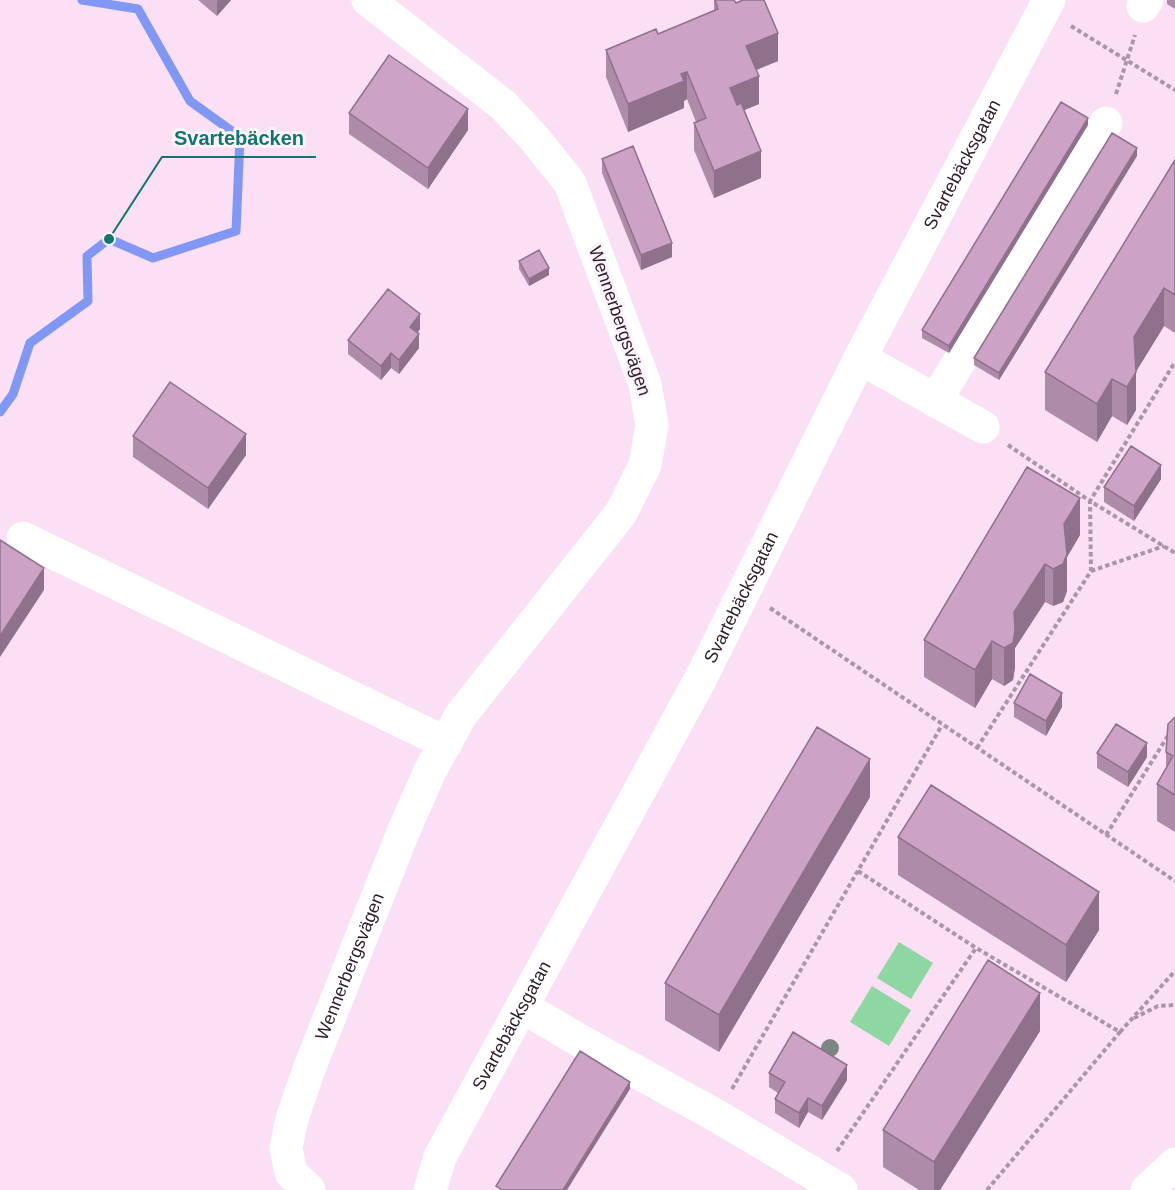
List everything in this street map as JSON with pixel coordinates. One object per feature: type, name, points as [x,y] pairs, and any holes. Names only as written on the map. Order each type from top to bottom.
[{"type":"street","name":"Wennerbergsvägen","points":[[309,1190],[291,1173],[286,1149],[291,1122],[309,1070],[404,830],[430,771],[461,715],[621,513],[645,465],[652,425],[645,384],[570,183],[534,138],[503,105],[368,0]]},
{"type":"street","name":"Svartebäcksgatan","points":[[430,1190],[440,1157],[702,676],[860,358],[1046,4]]},
{"type":"street","points":[[935,401],[1106,123]]},
{"type":"street","points":[[860,358],[983,427]]},
{"type":"street","points":[[23,538],[446,743]]},
{"type":"street","points":[[523,1007],[717,1116],[830,1184]]},
{"type":"street","points":[[1147,1190],[1175,1164]]},
{"type":"path","points":[[1106,123],[1145,3]]},
{"type":"path","points":[[1046,4],[1127,61],[1175,90]]},
{"type":"path","points":[[977,748],[1091,571],[1090,501],[1175,362]]},
{"type":"path","points":[[983,427],[1090,501],[1175,553]]},
{"type":"path","points":[[1091,571],[1165,546]]},
{"type":"path","points":[[744,591],[1175,881]]},
{"type":"path","points":[[717,1116],[942,725]]},
{"type":"path","points":[[1106,835],[1175,725]]},
{"type":"path","points":[[858,871],[976,948],[1120,1032]]},
{"type":"path","points":[[830,1184],[976,948]]},
{"type":"path","points":[[987,1190],[1120,1032],[1175,971]]},
{"type":"path","points":[[1120,1032],[1134,1018],[1158,1006],[1175,1005]]},
{"type":"green space","points":[[899,942],[933,963],[911,999],[877,978]]},
{"type":"green space","points":[[872,986],[911,1010],[889,1046],[850,1022]]},
{"type":"building","points":[[715,0],[734,0],[736,3],[743,0],[764,0],[778,33],[746,46],[759,76],[730,88],[737,105],[741,103],[761,151],[714,171],[694,123],[706,118],[687,72],[681,74],[684,81],[628,104],[606,50],[656,29],[658,34],[718,9]]},
{"type":"building","points":[[389,55],[468,109],[428,168],[349,113]]},
{"type":"building","points":[[1061,102],[1088,118],[949,346],[922,330]]},
{"type":"building","points":[[1112,133],[1137,148],[999,373],[974,358]]},
{"type":"building","points":[[633,146],[672,243],[641,255],[602,159]]},
{"type":"building","points":[[1175,160],[1175,295],[1164,288],[1134,337],[1136,372],[1127,387],[1112,379],[1097,404],[1045,372]]},
{"type":"building","points":[[539,250],[549,268],[529,279],[519,261]]},
{"type":"building","points":[[388,289],[420,314],[410,327],[419,334],[399,360],[391,353],[381,366],[348,340]]},
{"type":"building","points":[[170,382],[246,434],[208,488],[133,436]]},
{"type":"building","points":[[1131,446],[1161,465],[1134,506],[1104,487]]},
{"type":"building","points":[[1027,467],[1080,498],[1064,524],[1067,554],[1063,564],[1053,569],[1045,564],[1014,612],[1013,643],[1004,648],[992,641],[975,670],[924,640]]},
{"type":"building","points":[[0,540],[44,568],[0,636]]},
{"type":"building","points":[[1030,674],[1062,693],[1046,721],[1014,703]]},
{"type":"building","points":[[1175,717],[1175,795],[1157,784],[1173,756],[1166,752],[1168,724]]},
{"type":"building","points":[[1116,724],[1147,743],[1128,772],[1097,753]]},
{"type":"building","points":[[817,727],[870,759],[719,1015],[665,983]]},
{"type":"building","points":[[931,785],[1099,892],[1066,945],[898,837]]},
{"type":"building","points":[[988,960],[1040,993],[934,1162],[883,1130]]},
{"type":"building","points":[[793,1032],[847,1065],[822,1106],[808,1098],[799,1113],[775,1099],[785,1082],[769,1073]]},
{"type":"building","points":[[580,1051],[630,1082],[563,1190],[502,1190],[496,1186]]},
{"type":"waterway","points":[[0,412],[13,394],[30,343],[88,301],[87,256],[109,239],[153,258],[236,231],[240,137],[190,101],[138,9],[82,0]]},
{"type":"place","name":"Svartebäcken","points":[[109,239]]}]
